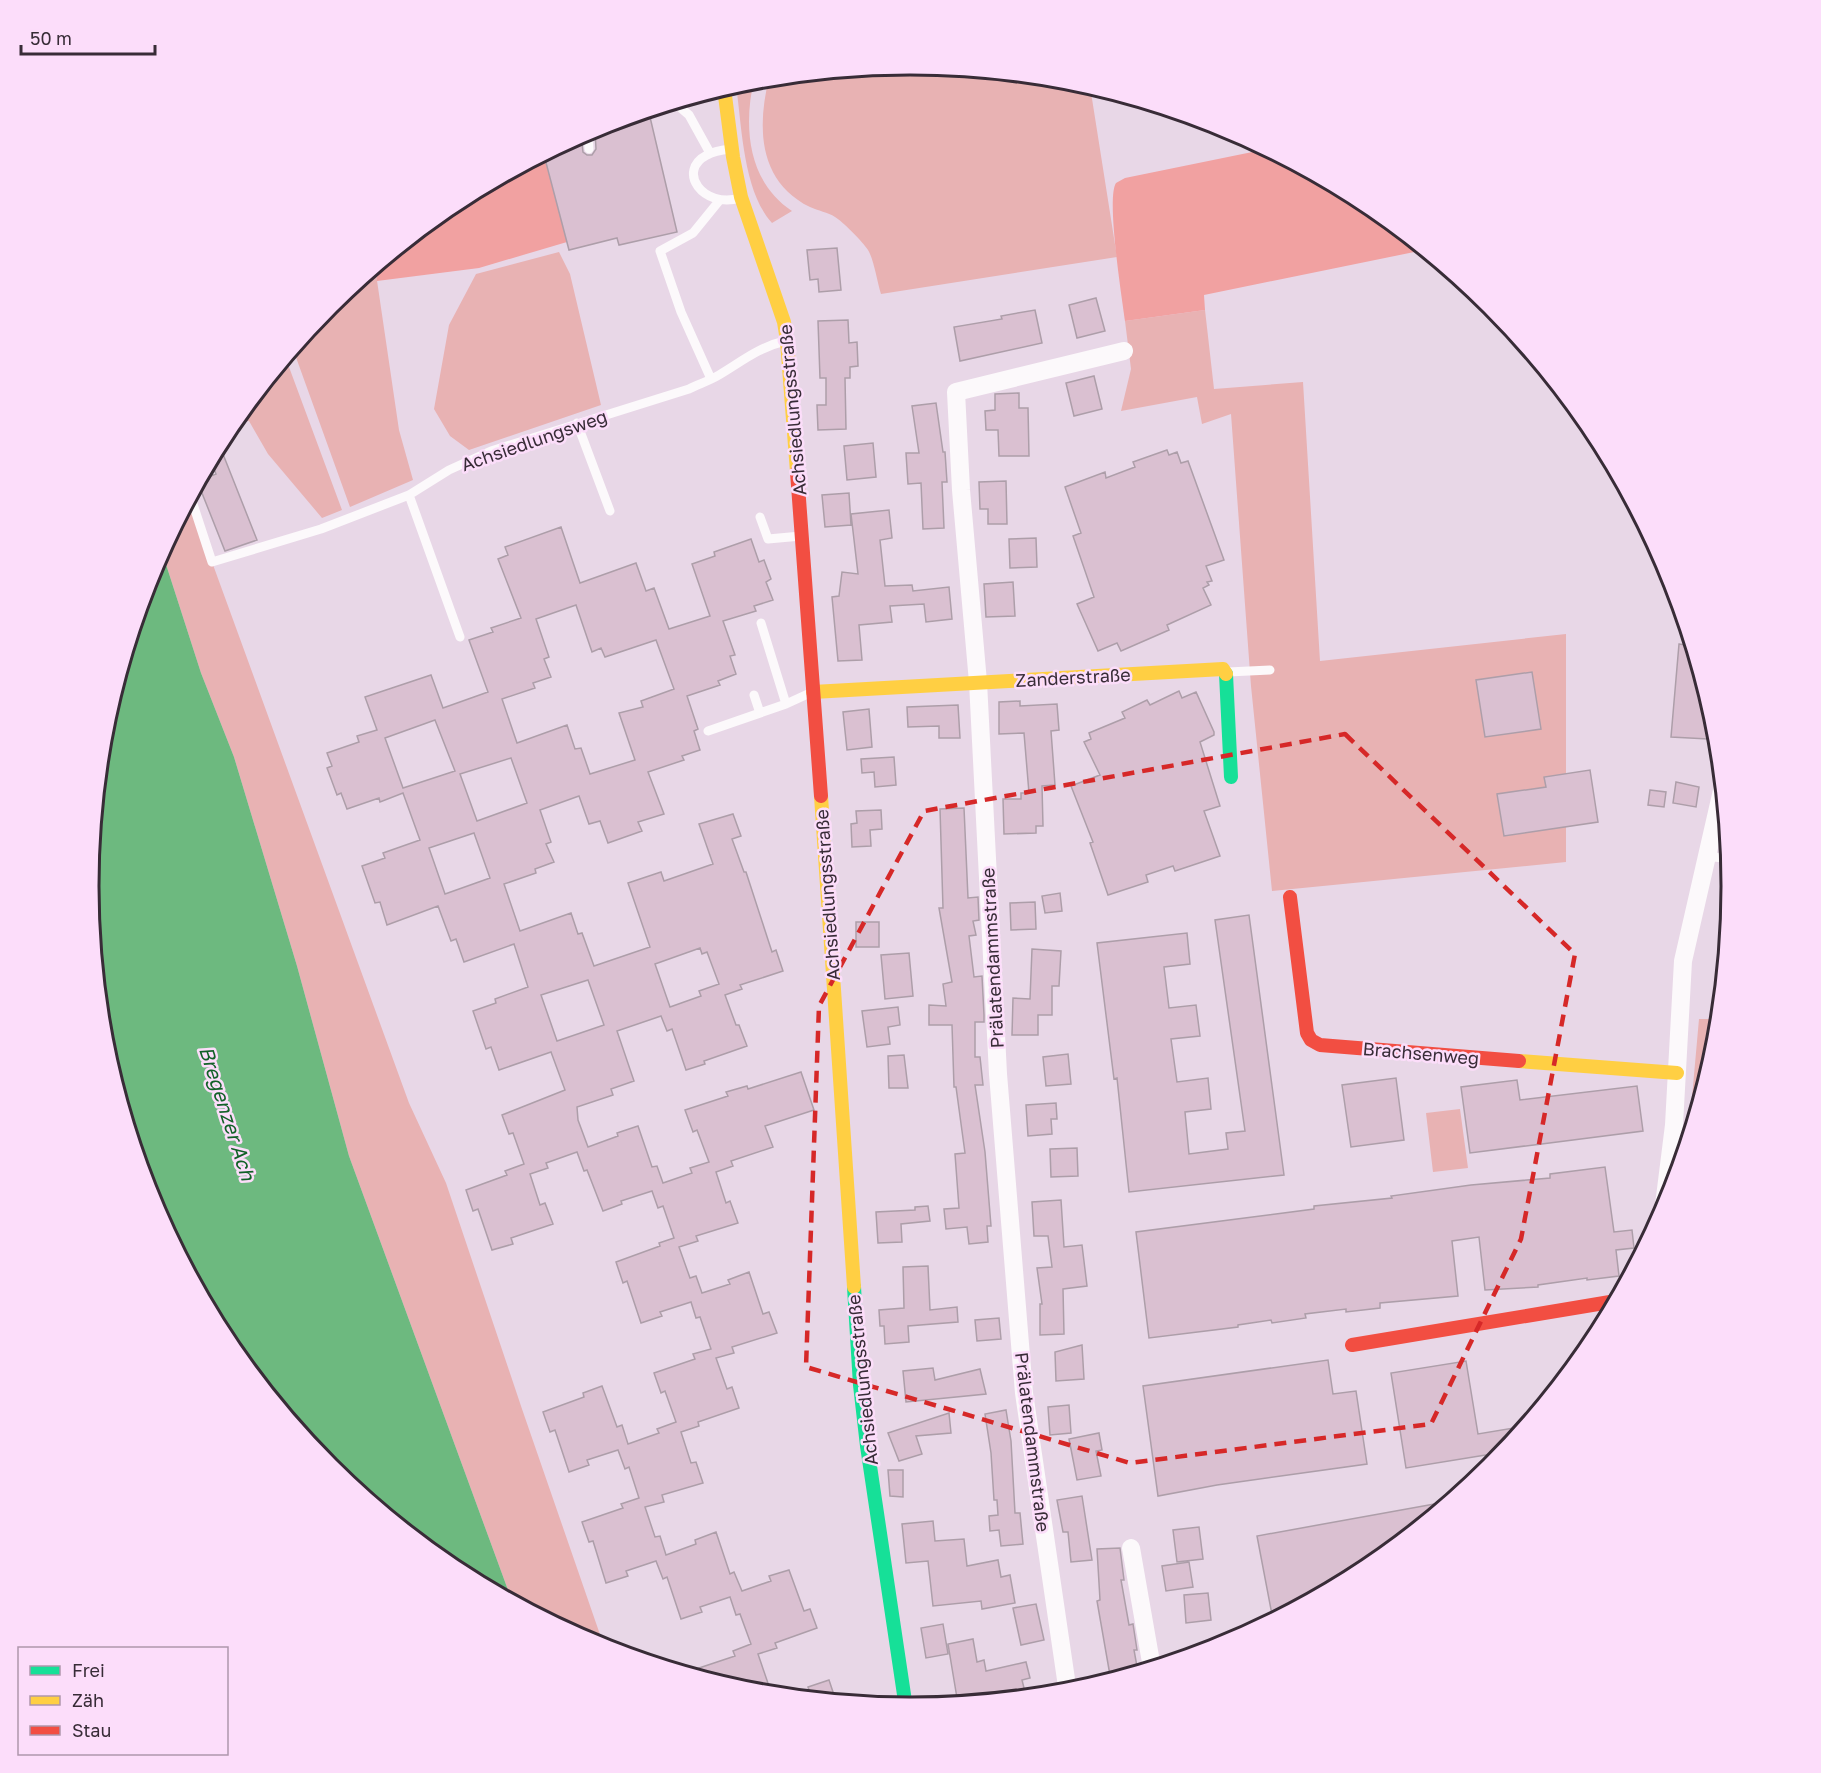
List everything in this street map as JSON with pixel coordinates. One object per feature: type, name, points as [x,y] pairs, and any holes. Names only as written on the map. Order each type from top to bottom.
[{"type":"street","name":"Achsiedlungsstraße","points":[[725,97],[741,198],[778,300],[788,341],[860,1385],[904,1698]]},
{"type":"street","name":"Prälatendammstraße","points":[[1066,1682],[1024,1393],[998,1074],[978,682],[961,490],[957,392],[1124,351]]},
{"type":"street","name":"Zanderstraße","points":[[813,692],[1219,669],[1226,672]]},
{"type":"street","points":[[1226,672],[1231,777]]},
{"type":"street","points":[[1668,1177],[1674,1125],[1683,960],[1718,809]]},
{"type":"street","name":"Brachsenweg","points":[[1290,897],[1307,1033],[1311,1040],[1320,1045],[1677,1073]]},
{"type":"street","points":[[1352,1345],[1606,1304]]},
{"type":"street","points":[[1131,1548],[1151,1661]]},
{"type":"lane","points":[[681,109],[689,115],[710,153]]},
{"type":"lane","points":[[589,142],[589,149]]},
{"type":"lane","points":[[732,149],[710,153],[700,159],[695,166],[694,175],[697,186],[703,194],[719,201],[741,198]]},
{"type":"lane","points":[[711,379],[681,312],[660,251],[693,233],[719,201]]},
{"type":"lane","name":"Achsiedlungsweg","points":[[194,507],[212,562],[321,529],[409,495],[449,470],[477,457],[689,388],[711,379],[751,353],[788,341]]},
{"type":"lane","points":[[577,423],[610,511]]},
{"type":"lane","points":[[409,495],[460,638]]},
{"type":"lane","points":[[760,517],[768,539],[803,536]]},
{"type":"lane","points":[[761,623],[786,704]]},
{"type":"lane","points":[[1226,672],[1270,670]]},
{"type":"lane","points":[[708,731],[786,704],[813,692]]},
{"type":"lane","points":[[754,695],[760,713]]},
{"type":"lane","points":[[1707,856],[1721,858]]},
{"type":"highlighted area","points":[[1345,734],[1575,954],[1521,1239],[1431,1424],[1130,1463],[806,1367],[819,1006],[924,811]]},
{"type":"shaded area","points":[[910,75],[1016,82],[1092,96],[1117,257],[881,294],[872,259],[862,242],[835,217],[810,207],[793,196],[780,183],[771,168],[763,133],[767,88],[805,82]]},
{"type":"shaded area","points":[[752,91],[749,116],[752,152],[766,185],[777,199],[792,211],[772,223],[762,210],[755,194],[742,139],[737,94]]},
{"type":"shaded area","points":[[1253,152],[1316,184],[1361,212],[1416,252],[1204,295],[1205,310],[1125,321],[1118,271],[1113,192],[1116,183],[1125,178]]},
{"type":"shaded area","points":[[546,162],[567,242],[479,268],[377,281],[376,275],[460,212]]},
{"type":"shaded area","points":[[559,252],[570,274],[601,405],[469,450],[450,436],[434,409],[449,325],[476,274]]},
{"type":"shaded area","points":[[376,275],[399,430],[413,480],[350,507],[296,356]]},
{"type":"shaded area","points":[[1205,310],[1214,389],[1303,382],[1320,661],[1566,634],[1566,862],[1272,891],[1251,686],[1231,414],[1202,424],[1197,397],[1121,411],[1131,369],[1125,321]]},
{"type":"shaded area","points":[[289,367],[342,510],[322,518],[268,454],[249,421],[246,421],[267,392]]},
{"type":"shaded area","points":[[194,507],[409,1103],[446,1183],[601,1636],[508,1591],[349,1156],[297,966],[234,757],[201,673],[166,565]]},
{"type":"shaded area","points":[[1699,1019],[1710,1019],[1706,1045],[1691,1106]]},
{"type":"shaded area","points":[[1460,1109],[1468,1168],[1433,1172],[1426,1113]]},
{"type":"water","name":"Bregenzer Ach","points":[[166,565],[201,673],[234,757],[297,966],[349,1156],[508,1591],[460,1561],[375,1497],[300,1422],[267,1381],[208,1292],[161,1197],[142,1147],[127,1097],[106,992],[99,886],[101,833],[106,781],[127,676],[142,626]]},
{"type":"building","points":[[650,118],[677,232],[619,245],[617,238],[569,250],[546,162],[582,145],[583,152],[587,155],[592,155],[596,149],[595,139]]},
{"type":"building","points":[[837,248],[841,290],[819,292],[818,279],[810,280],[807,250]]},
{"type":"building","points":[[1096,298],[1105,331],[1077,338],[1069,305]]},
{"type":"building","points":[[1035,310],[1042,343],[960,361],[954,327],[1002,319],[1001,316]]},
{"type":"building","points":[[848,320],[849,343],[857,342],[858,366],[850,367],[850,378],[845,378],[846,429],[818,430],[817,405],[826,405],[826,378],[820,378],[818,321]]},
{"type":"building","points":[[1094,376],[1102,409],[1074,416],[1066,383]]},
{"type":"building","points":[[1019,393],[1019,408],[1028,408],[1029,456],[999,456],[998,430],[986,430],[985,411],[995,410],[995,394]]},
{"type":"building","points":[[936,403],[943,452],[945,452],[947,482],[942,482],[944,528],[923,529],[921,483],[908,484],[906,453],[919,453],[912,406]]},
{"type":"building","points":[[873,443],[876,477],[847,480],[844,446]]},
{"type":"building","points":[[1167,450],[1169,455],[1177,452],[1181,463],[1188,461],[1224,560],[1206,566],[1212,581],[1207,582],[1209,585],[1203,588],[1211,605],[1167,625],[1169,630],[1121,651],[1117,643],[1098,651],[1077,604],[1094,597],[1073,536],[1081,533],[1065,487],[1105,472],[1106,478],[1135,467],[1133,462]]},
{"type":"building","points":[[224,456],[257,540],[225,551],[202,493],[211,476],[216,474],[215,470]]},
{"type":"building","points":[[1006,481],[1007,524],[988,524],[988,509],[980,509],[979,482]]},
{"type":"building","points":[[849,493],[851,525],[825,527],[822,495]]},
{"type":"building","points":[[889,510],[892,538],[880,540],[885,586],[912,585],[913,591],[949,587],[952,619],[926,622],[924,604],[890,606],[892,622],[859,625],[862,660],[838,661],[832,597],[839,596],[842,572],[858,574],[851,514]]},
{"type":"building","points":[[561,527],[580,583],[636,563],[646,591],[654,588],[669,629],[710,616],[692,564],[715,556],[714,552],[751,539],[759,562],[764,560],[771,579],[766,582],[773,600],[754,606],[756,611],[723,621],[735,655],[730,656],[736,674],[718,681],[720,685],[687,696],[698,729],[694,731],[700,750],[682,756],[684,760],[648,772],[664,814],[638,822],[642,831],[608,843],[600,821],[589,824],[579,796],[540,810],[551,842],[546,844],[554,862],[535,869],[536,873],[504,884],[520,931],[571,913],[578,934],[582,933],[594,966],[650,947],[628,883],[661,872],[664,881],[713,864],[699,824],[733,814],[741,836],[732,839],[744,872],[746,872],[772,952],[776,950],[783,971],[740,985],[742,989],[725,995],[747,1046],[686,1070],[672,1029],[667,1031],[661,1016],[617,1031],[634,1081],[611,1089],[613,1095],[577,1107],[578,1120],[588,1147],[638,1126],[652,1167],[657,1166],[663,1183],[692,1173],[690,1168],[709,1162],[697,1130],[693,1132],[685,1110],[728,1096],[726,1092],[747,1086],[748,1089],[801,1072],[814,1110],[765,1126],[773,1147],[731,1161],[733,1166],[716,1172],[726,1203],[730,1201],[738,1223],[696,1236],[698,1241],[679,1247],[690,1278],[696,1276],[702,1293],[730,1284],[728,1280],[749,1272],[763,1314],[769,1312],[777,1333],[732,1347],[734,1353],[716,1358],[727,1389],[732,1387],[739,1408],[698,1422],[699,1426],[681,1432],[691,1463],[696,1462],[703,1483],[662,1495],[664,1502],[645,1507],[655,1537],[660,1536],[666,1555],[696,1544],[695,1540],[716,1532],[730,1574],[734,1572],[742,1591],[771,1581],[769,1576],[789,1570],[804,1611],[810,1609],[817,1628],[775,1643],[777,1648],[758,1654],[769,1685],[696,1669],[735,1656],[733,1651],[751,1644],[740,1614],[736,1615],[730,1597],[700,1607],[702,1612],[681,1619],[667,1577],[663,1579],[656,1561],[626,1571],[628,1576],[606,1583],[593,1541],[589,1542],[582,1522],[623,1508],[621,1504],[639,1498],[629,1467],[625,1469],[618,1450],[587,1460],[589,1465],[569,1472],[555,1430],[550,1432],[543,1412],[584,1397],[583,1393],[602,1386],[617,1427],[622,1425],[628,1444],[659,1433],[657,1429],[676,1422],[665,1391],[661,1393],[654,1373],[695,1359],[693,1354],[711,1349],[700,1317],[696,1318],[691,1302],[660,1312],[662,1316],[641,1323],[627,1281],[623,1283],[616,1262],[660,1246],[659,1243],[674,1238],[663,1206],[658,1208],[652,1191],[621,1201],[622,1204],[603,1211],[587,1170],[584,1171],[577,1152],[546,1163],[548,1168],[530,1174],[540,1205],[545,1203],[553,1224],[511,1238],[513,1244],[492,1250],[478,1209],[473,1211],[466,1190],[507,1175],[505,1171],[524,1164],[513,1133],[509,1134],[502,1115],[565,1090],[551,1052],[499,1070],[491,1047],[486,1049],[473,1011],[496,1003],[495,999],[528,987],[514,944],[464,962],[456,939],[451,941],[438,906],[387,925],[380,902],[375,903],[362,866],[385,858],[383,853],[420,840],[403,793],[380,802],[379,798],[347,809],[341,793],[337,795],[327,768],[332,766],[327,753],[359,742],[357,736],[377,730],[365,697],[431,675],[443,708],[488,692],[469,640],[493,632],[491,628],[521,618],[498,559],[508,555],[505,547]],"holes":[[[576,605],[592,652],[601,648],[605,657],[656,640],[674,689],[641,701],[643,707],[619,713],[635,760],[590,774],[581,748],[575,749],[567,725],[517,743],[502,699],[535,688],[533,683],[551,677],[544,659],[549,657],[536,619]],[[435,720],[455,771],[403,788],[385,738]],[[511,758],[527,803],[477,821],[460,774]],[[474,833],[490,878],[445,894],[429,848]],[[700,948],[702,954],[707,952],[719,984],[699,991],[701,996],[670,1007],[655,964]],[[588,980],[604,1025],[557,1041],[541,995]]]},
{"type":"building","points":[[1036,538],[1037,567],[1010,568],[1009,539]]},
{"type":"building","points":[[1013,582],[1015,616],[986,617],[984,584]]},
{"type":"building","points":[[1679,644],[1685,645],[1708,739],[1671,737]]},
{"type":"building","points":[[1532,672],[1541,729],[1485,737],[1476,680]]},
{"type":"building","points":[[1179,691],[1182,698],[1196,692],[1214,732],[1214,735],[1200,742],[1220,806],[1204,811],[1220,856],[1175,871],[1173,866],[1146,875],[1148,882],[1108,895],[1090,843],[1093,842],[1071,786],[1100,775],[1084,742],[1091,739],[1089,733],[1125,718],[1122,712],[1147,700],[1150,705]]},
{"type":"building","points":[[1020,701],[1020,706],[1057,704],[1059,730],[1051,731],[1055,785],[1042,786],[1043,826],[1036,826],[1036,833],[1004,834],[1003,799],[1021,799],[1021,793],[1029,793],[1024,733],[999,734],[999,702]]},
{"type":"building","points":[[958,705],[960,738],[939,738],[939,726],[908,727],[907,707]]},
{"type":"building","points":[[869,709],[872,747],[847,750],[843,712]]},
{"type":"building","points":[[894,757],[896,785],[875,787],[874,772],[862,773],[861,759]]},
{"type":"building","points":[[1590,770],[1598,822],[1504,836],[1497,794],[1546,787],[1544,777]]},
{"type":"building","points":[[1676,782],[1699,787],[1696,807],[1673,803]]},
{"type":"building","points":[[1650,790],[1666,792],[1664,807],[1648,805]]},
{"type":"building","points":[[964,808],[968,898],[978,897],[979,920],[973,921],[976,935],[969,936],[974,977],[982,976],[984,1022],[975,1022],[975,1057],[980,1057],[983,1085],[975,1085],[985,1152],[991,1226],[987,1226],[988,1242],[969,1244],[967,1227],[946,1229],[944,1209],[959,1208],[955,1154],[965,1153],[956,1087],[954,1087],[952,1025],[929,1025],[929,1005],[946,1006],[943,984],[952,982],[939,908],[943,908],[940,809]]},
{"type":"building","points":[[881,810],[882,829],[870,830],[871,846],[852,847],[851,824],[857,823],[856,811]]},
{"type":"building","points":[[1060,893],[1062,911],[1045,913],[1042,896]]},
{"type":"building","points":[[1035,902],[1036,929],[1011,930],[1010,903]]},
{"type":"building","points":[[1249,915],[1284,1175],[1129,1192],[1117,1078],[1114,1079],[1097,943],[1187,933],[1190,964],[1164,967],[1169,1008],[1196,1005],[1200,1036],[1171,1039],[1177,1082],[1208,1078],[1211,1109],[1185,1112],[1189,1154],[1228,1149],[1226,1133],[1245,1131],[1215,920]]},
{"type":"building","points":[[856,922],[879,922],[879,947],[856,947]]},
{"type":"building","points":[[1032,949],[1061,951],[1059,986],[1052,986],[1052,1015],[1038,1015],[1038,1035],[1012,1035],[1013,998],[1030,999]]},
{"type":"building","points":[[909,953],[913,996],[885,999],[881,955]]},
{"type":"building","points":[[898,1007],[900,1025],[888,1027],[890,1044],[867,1047],[862,1011]]},
{"type":"building","points":[[1068,1054],[1071,1084],[1046,1086],[1043,1057]]},
{"type":"building","points":[[904,1055],[908,1088],[889,1088],[888,1056]]},
{"type":"building","points":[[1396,1078],[1404,1140],[1351,1147],[1342,1085]]},
{"type":"building","points":[[1517,1080],[1520,1100],[1637,1086],[1643,1131],[1470,1153],[1461,1087]]},
{"type":"building","points":[[1056,1103],[1057,1119],[1051,1119],[1052,1134],[1028,1136],[1026,1105]]},
{"type":"building","points":[[1077,1148],[1078,1176],[1051,1177],[1050,1149]]},
{"type":"building","points":[[1605,1167],[1614,1232],[1632,1230],[1634,1248],[1616,1250],[1619,1276],[1587,1280],[1587,1278],[1538,1285],[1538,1287],[1485,1290],[1479,1237],[1452,1241],[1458,1296],[1380,1303],[1380,1308],[1305,1314],[1306,1318],[1272,1323],[1271,1320],[1238,1325],[1238,1327],[1149,1338],[1136,1232],[1314,1209],[1314,1206],[1392,1198],[1391,1196],[1471,1185],[1550,1178],[1550,1174]]},
{"type":"building","points":[[1061,1200],[1064,1247],[1082,1245],[1087,1286],[1063,1289],[1064,1334],[1040,1335],[1040,1304],[1042,1304],[1037,1268],[1052,1267],[1048,1236],[1034,1236],[1032,1202]]},
{"type":"building","points":[[928,1206],[930,1221],[901,1224],[902,1242],[878,1243],[876,1212],[915,1210],[915,1207]]},
{"type":"building","points":[[928,1266],[930,1310],[957,1307],[958,1322],[908,1326],[909,1342],[885,1344],[884,1326],[880,1326],[879,1310],[904,1308],[903,1267]]},
{"type":"building","points":[[999,1318],[1001,1339],[977,1341],[975,1320]]},
{"type":"building","points":[[1082,1345],[1084,1379],[1056,1381],[1055,1352]]},
{"type":"building","points":[[1328,1360],[1333,1394],[1356,1391],[1367,1464],[1217,1485],[1158,1496],[1143,1386]]},
{"type":"building","points":[[1466,1361],[1478,1434],[1515,1428],[1489,1454],[1406,1468],[1391,1373]]},
{"type":"building","points":[[933,1368],[935,1380],[980,1369],[986,1394],[906,1402],[903,1371]]},
{"type":"building","points":[[1069,1405],[1071,1433],[1050,1435],[1048,1407]]},
{"type":"building","points":[[1006,1410],[1011,1441],[1015,1513],[1020,1513],[1023,1544],[1001,1546],[999,1530],[990,1531],[989,1516],[998,1515],[997,1500],[994,1500],[991,1453],[985,1414]]},
{"type":"building","points":[[949,1413],[951,1433],[916,1436],[922,1454],[899,1461],[888,1433]]},
{"type":"building","points":[[1099,1433],[1102,1450],[1096,1451],[1101,1476],[1077,1480],[1069,1439]]},
{"type":"building","points":[[888,1470],[903,1470],[903,1497],[890,1496]]},
{"type":"building","points":[[1082,1496],[1092,1560],[1071,1562],[1068,1532],[1063,1532],[1057,1500]]},
{"type":"building","points":[[1438,1503],[1361,1561],[1272,1613],[1257,1536]]},
{"type":"building","points":[[933,1521],[935,1541],[964,1539],[967,1566],[998,1560],[1001,1577],[1010,1575],[1015,1603],[982,1609],[981,1601],[933,1606],[928,1561],[906,1563],[902,1524]]},
{"type":"building","points":[[1199,1527],[1203,1559],[1177,1562],[1173,1530]]},
{"type":"building","points":[[1120,1548],[1124,1580],[1121,1580],[1129,1625],[1133,1624],[1137,1650],[1134,1650],[1137,1665],[1110,1673],[1097,1601],[1100,1600],[1097,1549]]},
{"type":"building","points":[[1189,1562],[1193,1587],[1166,1591],[1162,1566]]},
{"type":"building","points":[[1208,1593],[1211,1620],[1186,1623],[1184,1595]]},
{"type":"building","points":[[1036,1604],[1044,1640],[1021,1645],[1013,1608]]},
{"type":"building","points":[[943,1624],[948,1654],[926,1658],[921,1628]]},
{"type":"building","points":[[973,1639],[977,1662],[984,1660],[986,1671],[1026,1662],[1030,1678],[1022,1680],[1024,1690],[957,1696],[948,1644]]},
{"type":"building","points":[[829,1680],[834,1694],[809,1691],[808,1687]]},
{"type":"traffic: fast","points":[[1226,674],[1231,777]]},
{"type":"traffic: fast","points":[[854,1287],[860,1385],[867,1446],[904,1698]]},
{"type":"traffic: slow","points":[[725,97],[741,197],[784,322],[797,472]]},
{"type":"traffic: slow","points":[[813,692],[1223,669],[1226,674]]},
{"type":"traffic: slow","points":[[821,796],[854,1287]]},
{"type":"traffic: slow","points":[[1519,1061],[1677,1073]]},
{"type":"traffic: jam","points":[[797,472],[821,796]]},
{"type":"traffic: jam","points":[[1290,897],[1307,1033],[1311,1040],[1320,1045],[1519,1061]]},
{"type":"traffic: jam","points":[[1352,1345],[1606,1303]]}]
